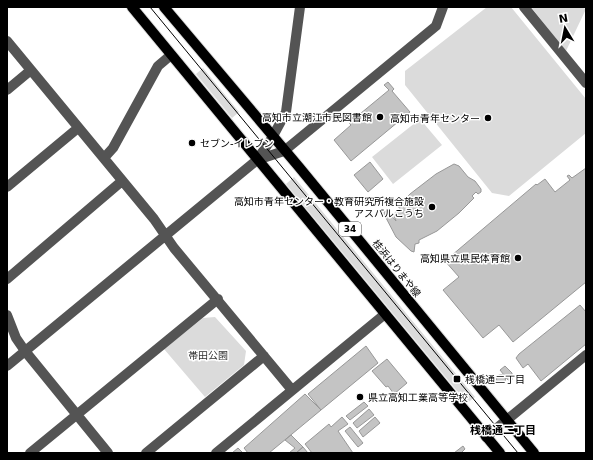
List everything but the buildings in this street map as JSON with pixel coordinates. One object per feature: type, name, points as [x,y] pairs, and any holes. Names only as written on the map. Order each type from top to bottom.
[{"type":"main road","name":"34","points":[[132,7],[500,453]]},
{"type":"main road","name":"桂浜はりまや線","points":[[164,7],[534,453]]},
{"type":"street","points":[[7,366],[257,160],[272,138],[286,112],[300,7]]},
{"type":"street","points":[[257,160],[284,151],[436,26],[443,7]]},
{"type":"street","points":[[524,7],[586,83]]},
{"type":"street","points":[[7,41],[104,158],[174,248],[218,299],[292,390]]},
{"type":"street","points":[[104,158],[113,148],[158,66],[172,56]]},
{"type":"street","points":[[7,90],[31,70]]},
{"type":"street","points":[[7,187],[78,128]]},
{"type":"street","points":[[7,279],[122,181]]},
{"type":"street","points":[[30,453],[218,299]]},
{"type":"street","points":[[216,453],[386,314]]},
{"type":"street","points":[[7,315],[9,326],[25,351],[108,453]]},
{"type":"street","points":[[486,437],[586,355]]},
{"type":"street","points":[[146,453],[264,356]]},
{"type":"green space","points":[[487,7],[511,7],[586,99],[586,133],[509,196],[492,193],[405,85],[405,71]]},
{"type":"green space","points":[[531,7],[580,7],[586,9],[566,51]]},
{"type":"green space","points":[[203,68],[239,112],[232,118],[196,74]]},
{"type":"green space","points":[[420,119],[442,145],[393,184],[372,157]]},
{"type":"green space","points":[[294,177],[475,397],[467,403],[286,184]]},
{"type":"green space","name":"帯田公園","points":[[215,317],[246,351],[244,365],[205,397],[164,349],[203,318]]},
{"type":"tram line","points":[[150,7],[518,453]]},
{"type":"place","name":"高知市立潮江市民図書館","points":[[380,117]]},
{"type":"place","name":"高知市青年センター","points":[[488,118]]},
{"type":"place","name":"セブン-イレブン","points":[[192,143]]},
{"type":"place","name":"高知市青年センター・教育研究所複合施設 アスパルこうち","points":[[432,207]]},
{"type":"place","name":"高知県立県民体育館","points":[[518,258]]},
{"type":"place","name":"桟橋通二丁目","points":[[457,379]]},
{"type":"place","name":"県立高知工業高等学校","points":[[360,397]]},
{"type":"district","name":"桟橋通二丁目","points":[[503,430]]}]
